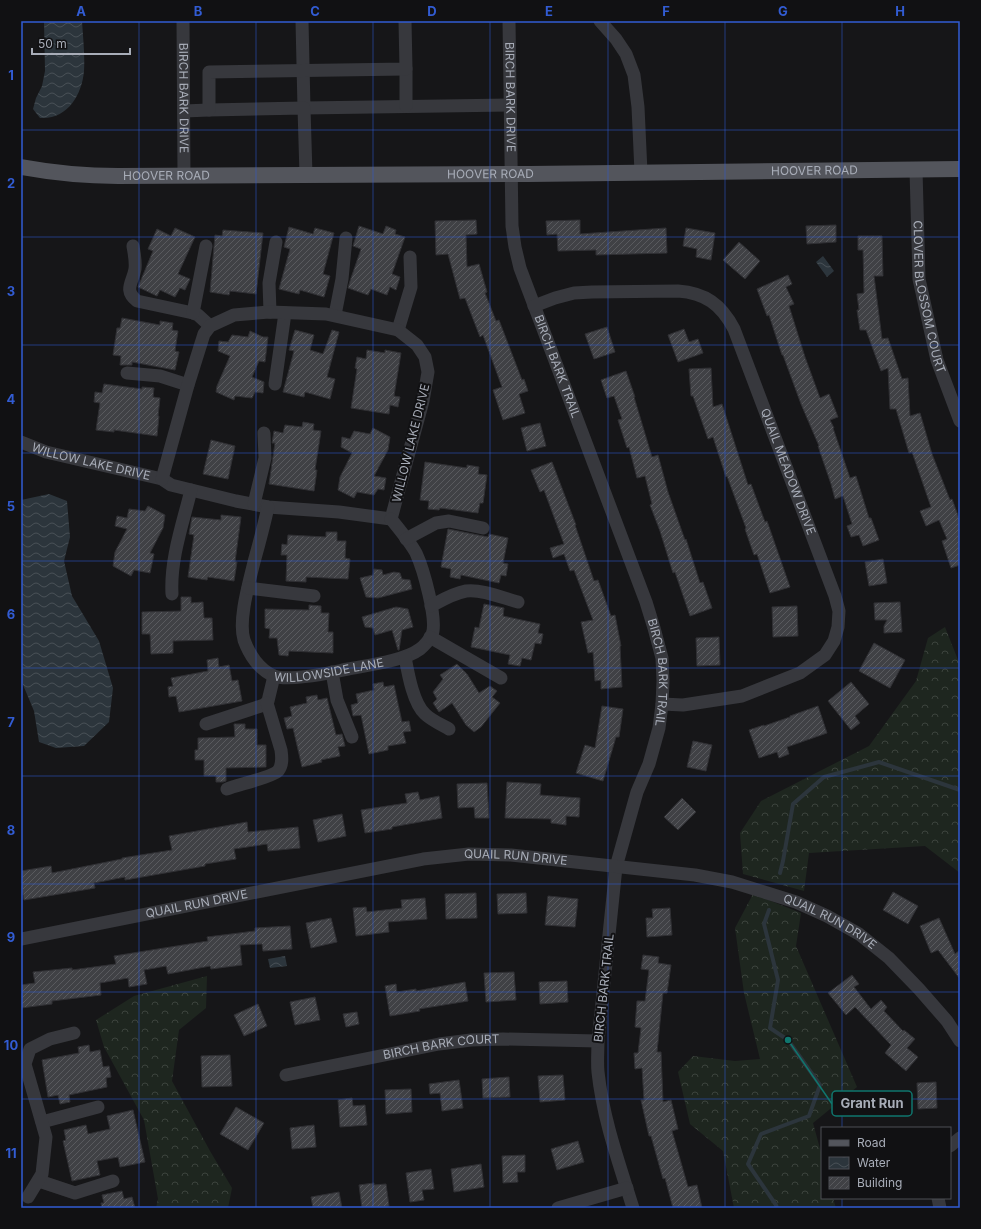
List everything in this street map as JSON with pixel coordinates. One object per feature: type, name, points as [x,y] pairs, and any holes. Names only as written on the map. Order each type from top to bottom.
[{"type":"main road","name":"HOOVER ROAD","points":[[21,167],[61,174],[90,176],[960,169]]},
{"type":"street","name":"BIRCH BARK DRIVE","points":[[184,21],[184,176]]},
{"type":"street","points":[[302,21],[306,175]]},
{"type":"street","points":[[405,21],[406,106]]},
{"type":"street","name":"BIRCH BARK DRIVE","points":[[509,21],[512,173]]},
{"type":"street","points":[[600,21],[616,39],[626,54],[634,74],[638,107],[641,172]]},
{"type":"street","points":[[209,110],[209,72],[406,69]]},
{"type":"street","points":[[184,111],[510,105]]},
{"type":"street","name":"CLOVER BLOSSOM COURT","points":[[916,170],[918,279],[937,360],[958,408],[960,421]]},
{"type":"street","name":"BIRCH BARK TRAIL","points":[[512,173],[512,226],[520,268],[646,602],[662,658],[663,681],[659,728],[649,764],[637,792],[616,867],[598,1041],[598,1070],[602,1102],[609,1133],[633,1208]]},
{"type":"street","points":[[335,315],[342,279],[346,238]]},
{"type":"street","points":[[270,312],[269,283],[276,242]]},
{"type":"street","points":[[133,246],[135,268],[129,292],[132,297],[137,301],[193,313],[198,315],[210,326]]},
{"type":"street","points":[[193,313],[206,246]]},
{"type":"street","points":[[398,330],[411,287],[410,257]]},
{"type":"street","name":"QUAIL MEADOW DRIVE","points":[[534,306],[574,293],[678,291],[690,292],[711,300],[721,309],[734,329],[835,596],[839,612],[838,627],[834,641],[825,655],[800,673],[742,696],[684,705],[662,704]]},
{"type":"street","name":"WILLOW LAKE DRIVE","points":[[21,442],[46,452],[162,480],[171,485],[268,507],[339,512],[391,519],[423,401],[428,372],[425,357],[417,345],[398,330],[335,315],[270,312],[234,315],[210,326],[204,334],[188,385],[162,480]]},
{"type":"street","points":[[276,384],[285,313]]},
{"type":"street","points":[[126,373],[160,376],[188,385]]},
{"type":"street","points":[[254,504],[265,458],[264,433]]},
{"type":"street","points":[[172,594],[173,565],[191,490]]},
{"type":"street","name":"WILLOWSIDE LANE","points":[[268,507],[248,588],[243,616],[244,638],[251,655],[263,670],[274,676],[287,677],[332,672],[405,657],[421,648],[430,637]]},
{"type":"street","points":[[391,519],[416,553],[429,595],[434,622],[432,635],[430,637],[501,678]]},
{"type":"street","points":[[406,539],[436,523],[449,521],[483,528]]},
{"type":"street","points":[[248,588],[314,596]]},
{"type":"street","points":[[431,606],[465,591],[477,591],[518,602]]},
{"type":"street","points":[[405,657],[412,690],[423,712],[431,719],[449,728]]},
{"type":"street","points":[[332,672],[337,700],[352,738]]},
{"type":"street","points":[[206,724],[264,705],[268,701],[274,676]]},
{"type":"street","points":[[227,789],[269,776],[277,772],[281,765],[281,750],[266,703]]},
{"type":"street","name":"QUAIL RUN DRIVE","points":[[21,939],[423,859],[469,854],[511,855],[695,875],[732,882],[796,902],[827,916],[859,934],[888,958],[947,1021],[960,1041]]},
{"type":"street","points":[[27,1199],[42,1174],[46,1137],[25,1064],[30,1049],[50,1039],[74,1033]]},
{"type":"street","name":"BIRCH BARK COURT","points":[[286,1075],[439,1044],[471,1040],[503,1039],[598,1041]]},
{"type":"street","points":[[42,1122],[98,1107]]},
{"type":"street","points":[[951,1145],[960,1138]]},
{"type":"street","points":[[39,1181],[75,1193],[114,1181]]},
{"type":"street","points":[[558,1208],[627,1188]]},
{"type":"green space","points":[[945,627],[960,665],[960,873],[925,846],[809,853],[804,891],[743,874],[740,833],[761,801],[869,746],[916,681],[928,638]]},
{"type":"green space","points":[[753,894],[801,913],[796,946],[857,1087],[813,1123],[821,1152],[821,1199],[833,1199],[836,1208],[734,1208],[723,1151],[690,1124],[678,1072],[693,1056],[735,1061],[760,1059],[744,993],[735,928]]},
{"type":"green space","points":[[207,976],[206,1008],[179,1030],[172,1081],[232,1188],[228,1208],[156,1208],[158,1199],[144,1120],[104,1047],[96,1020],[134,996]]},
{"type":"water","points":[[44,21],[82,21],[84,52],[83,80],[76,97],[65,110],[50,118],[40,118],[33,109],[36,98],[42,86],[45,71]]},
{"type":"water","points":[[823,256],[834,271],[827,277],[816,262]]},
{"type":"water","points":[[49,494],[67,501],[70,537],[64,561],[72,596],[99,641],[113,688],[109,722],[84,746],[56,748],[39,742],[34,711],[21,680],[21,500]]},
{"type":"water","points":[[285,956],[287,966],[270,968],[268,959]]},
{"type":"building","points":[[476,220],[477,234],[466,235],[467,267],[479,264],[487,292],[485,293],[496,321],[499,320],[522,380],[524,379],[528,391],[519,394],[525,413],[503,420],[493,390],[502,387],[483,335],[480,337],[465,298],[460,299],[448,254],[436,255],[435,221]]},
{"type":"building","points":[[580,220],[580,234],[666,228],[667,253],[596,255],[596,250],[558,251],[557,234],[547,235],[546,221]]},
{"type":"building","points":[[836,225],[836,242],[807,244],[806,226]]},
{"type":"building","points":[[359,226],[383,234],[386,226],[396,230],[395,234],[405,237],[392,274],[400,277],[396,290],[390,287],[387,295],[371,289],[368,295],[348,288],[361,249],[353,246]]},
{"type":"building","points":[[289,227],[313,234],[315,228],[334,233],[323,274],[330,276],[324,297],[300,290],[299,294],[279,289],[290,249],[284,247]]},
{"type":"building","points":[[175,228],[195,237],[178,274],[190,279],[185,290],[180,288],[175,297],[160,290],[157,296],[138,287],[153,251],[148,249],[157,229],[171,236]]},
{"type":"building","points":[[686,228],[715,233],[711,260],[696,257],[697,249],[683,246]]},
{"type":"building","points":[[223,230],[263,233],[256,294],[230,291],[229,295],[210,292],[215,235],[222,236]]},
{"type":"building","points":[[858,236],[882,236],[883,276],[874,276],[882,339],[888,338],[902,379],[908,378],[910,416],[920,413],[932,454],[960,521],[960,565],[951,568],[942,541],[947,539],[939,520],[926,526],[920,511],[931,507],[912,452],[909,453],[896,409],[890,409],[888,368],[881,371],[866,330],[860,330],[857,310],[859,310],[857,294],[864,293],[863,250],[858,250]]},
{"type":"building","points":[[739,242],[760,261],[745,279],[723,260]]},
{"type":"building","points":[[788,275],[792,284],[786,287],[794,304],[789,306],[805,357],[820,398],[829,394],[838,417],[830,420],[850,478],[856,476],[869,518],[871,518],[879,540],[863,546],[859,535],[851,537],[847,526],[852,524],[843,496],[835,499],[819,446],[782,355],[769,315],[767,316],[757,289]]},
{"type":"building","points":[[122,318],[160,325],[160,321],[173,323],[172,330],[178,331],[175,351],[179,352],[175,370],[132,362],[132,365],[120,365],[121,356],[113,355],[117,328],[120,328]]},
{"type":"building","points":[[607,327],[615,352],[594,359],[585,334]]},
{"type":"building","points":[[684,329],[689,342],[698,339],[703,353],[678,362],[668,335]]},
{"type":"building","points":[[295,330],[314,335],[310,350],[323,354],[332,330],[339,332],[327,377],[335,379],[330,399],[305,392],[304,397],[283,392],[294,351],[289,350]]},
{"type":"building","points":[[250,331],[263,337],[268,337],[265,362],[259,361],[252,377],[264,382],[263,393],[255,392],[252,398],[235,396],[234,400],[216,392],[217,386],[230,356],[218,351],[219,341],[228,342],[232,335],[248,337]]},
{"type":"building","points":[[367,350],[385,353],[385,350],[401,353],[394,396],[400,397],[398,407],[390,405],[389,414],[351,408],[357,369],[355,368],[357,357],[366,359]]},
{"type":"building","points":[[711,368],[713,407],[722,404],[748,485],[751,484],[765,522],[767,521],[790,587],[770,593],[757,554],[754,555],[745,529],[746,528],[727,476],[726,477],[713,437],[708,439],[693,396],[691,396],[689,369]]},
{"type":"building","points":[[626,371],[652,457],[658,455],[668,492],[685,540],[686,539],[700,583],[703,582],[712,608],[690,616],[675,572],[673,573],[650,505],[652,504],[645,476],[637,478],[629,447],[627,448],[618,420],[622,419],[614,396],[607,398],[601,380]]},
{"type":"building","points":[[104,384],[142,389],[142,387],[154,388],[153,397],[160,398],[157,436],[114,430],[114,432],[96,430],[100,403],[94,402],[95,392],[102,393]]},
{"type":"building","points":[[303,422],[314,424],[313,430],[321,431],[315,470],[317,470],[314,491],[269,484],[275,443],[272,443],[274,431],[283,433],[285,425],[302,427]]},
{"type":"building","points":[[540,423],[546,446],[527,451],[521,428]]},
{"type":"building","points":[[373,428],[390,437],[388,450],[374,476],[386,478],[384,490],[378,489],[374,495],[357,492],[354,498],[338,490],[340,477],[352,453],[341,447],[342,437],[350,439],[354,431],[370,434]]},
{"type":"building","points":[[211,440],[235,446],[228,479],[203,474]]},
{"type":"building","points":[[425,462],[467,468],[467,465],[479,467],[478,474],[487,475],[483,503],[480,503],[478,513],[440,508],[439,510],[428,509],[429,501],[420,500]]},
{"type":"building","points":[[552,462],[576,525],[594,581],[598,580],[611,616],[615,615],[621,646],[622,687],[601,689],[601,680],[595,681],[593,652],[588,653],[581,622],[593,620],[574,570],[570,571],[564,554],[553,558],[550,548],[564,544],[544,490],[540,492],[531,470]]},
{"type":"building","points":[[148,506],[165,515],[163,528],[150,553],[154,554],[150,573],[134,570],[131,576],[113,566],[115,552],[127,529],[115,526],[117,516],[127,518],[129,509],[145,511]]},
{"type":"building","points":[[221,515],[241,517],[234,581],[208,577],[207,580],[188,577],[194,535],[189,534],[192,517],[221,520]]},
{"type":"building","points":[[448,529],[488,537],[489,534],[508,538],[503,563],[508,564],[506,576],[501,575],[499,583],[461,575],[460,579],[450,577],[451,569],[441,567]]},
{"type":"building","points":[[326,532],[337,532],[337,541],[346,541],[345,558],[350,559],[348,579],[306,577],[306,582],[286,581],[287,555],[281,555],[282,544],[287,545],[288,535],[326,537]]},
{"type":"building","points":[[883,559],[887,583],[869,586],[865,562]]},
{"type":"building","points":[[374,569],[382,570],[383,575],[394,572],[400,573],[402,579],[410,580],[412,589],[378,598],[366,597],[360,578],[373,575]]},
{"type":"building","points":[[181,597],[191,597],[191,603],[203,602],[204,618],[212,618],[213,640],[173,641],[173,653],[151,654],[150,634],[142,634],[142,612],[181,611]]},
{"type":"building","points":[[900,602],[902,632],[884,633],[884,626],[887,620],[875,620],[874,603]]},
{"type":"building","points":[[484,604],[504,608],[503,616],[540,624],[538,633],[543,634],[541,644],[535,643],[531,660],[522,658],[520,666],[508,664],[510,655],[471,647],[475,627],[479,628]]},
{"type":"building","points":[[309,605],[321,606],[321,613],[329,613],[328,632],[333,632],[333,653],[289,651],[288,656],[279,655],[277,638],[269,638],[270,629],[265,628],[265,609],[309,610]]},
{"type":"building","points":[[797,606],[798,636],[773,637],[772,607]]},
{"type":"building","points":[[396,607],[408,609],[413,627],[402,630],[399,650],[392,630],[375,635],[373,628],[365,627],[362,617]]},
{"type":"building","points":[[719,637],[720,665],[697,666],[696,638]]},
{"type":"building","points":[[874,643],[905,660],[890,688],[859,671]]},
{"type":"building","points":[[218,658],[219,667],[229,665],[232,681],[238,680],[242,701],[179,712],[176,696],[169,697],[168,687],[173,686],[171,678],[208,671],[207,660]]},
{"type":"building","points":[[457,664],[467,674],[479,693],[490,686],[497,691],[492,697],[500,703],[481,727],[474,732],[466,725],[452,703],[439,712],[433,703],[437,699],[433,692],[443,679],[440,675]]},
{"type":"building","points":[[383,682],[384,687],[394,685],[402,722],[409,721],[411,731],[403,732],[406,743],[388,746],[388,750],[369,754],[361,715],[353,716],[351,705],[358,703],[356,694],[374,690],[373,684]]},
{"type":"building","points":[[851,682],[869,704],[855,716],[860,723],[851,730],[828,701]]},
{"type":"building","points":[[317,695],[318,700],[327,698],[336,735],[342,734],[345,746],[338,747],[340,756],[321,760],[322,762],[302,767],[293,728],[287,729],[284,718],[292,716],[290,707],[307,703],[306,697]]},
{"type":"building","points":[[602,706],[623,709],[619,737],[616,737],[603,781],[576,773],[585,745],[595,748]]},
{"type":"building","points":[[818,706],[827,733],[787,747],[789,754],[779,758],[777,752],[759,758],[749,730]]},
{"type":"building","points":[[234,724],[245,724],[245,729],[257,729],[257,745],[266,745],[266,767],[226,768],[226,781],[216,782],[216,776],[204,776],[204,760],[195,760],[195,750],[198,750],[198,738],[235,737]]},
{"type":"building","points":[[693,741],[712,745],[706,771],[687,767]]},
{"type":"building","points":[[507,782],[541,784],[540,795],[580,798],[579,817],[566,816],[566,825],[551,823],[551,819],[505,818]]},
{"type":"building","points":[[487,783],[489,818],[475,818],[474,807],[458,808],[457,784]]},
{"type":"building","points":[[418,792],[420,800],[439,796],[442,818],[392,827],[392,829],[365,833],[361,810],[407,803],[405,794]]},
{"type":"building","points":[[682,798],[696,812],[678,830],[664,817]]},
{"type":"building","points":[[342,814],[346,836],[318,842],[313,820]]},
{"type":"building","points":[[247,822],[248,832],[298,827],[300,848],[268,851],[267,844],[234,849],[236,859],[125,880],[125,877],[94,883],[95,888],[24,900],[21,883],[21,871],[51,866],[52,873],[122,858],[172,850],[169,836]]},
{"type":"building","points":[[893,892],[918,906],[908,924],[883,910]]},
{"type":"building","points":[[476,893],[477,918],[446,919],[445,894]]},
{"type":"building","points":[[526,893],[527,913],[498,914],[497,894]]},
{"type":"building","points":[[548,896],[578,899],[575,927],[545,925]]},
{"type":"building","points":[[425,898],[427,919],[388,922],[389,932],[356,936],[353,908],[366,907],[367,912],[402,908],[401,900]]},
{"type":"building","points":[[670,908],[672,935],[647,937],[646,918],[653,918],[652,909]]},
{"type":"building","points":[[331,918],[337,942],[311,948],[306,923]]},
{"type":"building","points":[[939,918],[955,954],[960,950],[960,979],[938,950],[931,953],[920,926]]},
{"type":"building","points":[[290,926],[292,949],[263,951],[262,944],[240,945],[242,965],[211,969],[210,966],[168,974],[166,966],[144,970],[147,984],[129,987],[128,978],[100,983],[101,995],[52,1001],[52,1004],[21,1008],[21,985],[35,983],[33,972],[72,968],[72,970],[116,964],[114,956],[208,941],[207,937],[255,931],[255,928]]},
{"type":"building","points":[[643,955],[659,957],[658,963],[671,965],[667,993],[663,993],[657,1052],[661,1052],[663,1102],[671,1100],[678,1129],[672,1131],[688,1187],[697,1185],[702,1208],[673,1208],[651,1136],[649,1136],[641,1100],[644,1100],[642,1068],[635,1069],[634,1053],[638,1053],[641,1028],[635,1027],[637,1001],[645,1001],[649,970],[641,969]]},
{"type":"building","points":[[514,972],[516,1000],[486,1002],[484,973]]},
{"type":"building","points":[[852,975],[859,984],[854,987],[871,1009],[881,1000],[887,1007],[884,1011],[903,1031],[904,1030],[915,1039],[907,1048],[918,1057],[906,1071],[885,1053],[891,1045],[855,1007],[846,1015],[828,993]]},
{"type":"building","points":[[567,981],[568,1002],[540,1004],[539,982]]},
{"type":"building","points":[[465,982],[468,1001],[419,1009],[420,1011],[390,1016],[385,986],[396,984],[397,992],[416,989],[416,991]]},
{"type":"building","points":[[315,997],[320,1020],[295,1025],[290,1002]]},
{"type":"building","points":[[258,1004],[267,1026],[244,1036],[234,1015]]},
{"type":"building","points":[[357,1012],[359,1024],[346,1027],[343,1014]]},
{"type":"building","points":[[89,1045],[90,1052],[100,1050],[103,1067],[109,1066],[111,1077],[106,1078],[107,1087],[69,1095],[70,1102],[60,1104],[58,1095],[48,1097],[42,1060],[79,1053],[78,1047]]},
{"type":"building","points":[[230,1055],[232,1086],[202,1087],[201,1056]]},
{"type":"building","points":[[563,1075],[565,1100],[540,1102],[538,1076]]},
{"type":"building","points":[[509,1077],[510,1097],[483,1098],[482,1079]]},
{"type":"building","points":[[459,1080],[463,1108],[442,1111],[440,1093],[430,1094],[429,1084]]},
{"type":"building","points":[[936,1082],[937,1108],[918,1109],[917,1083]]},
{"type":"building","points":[[411,1089],[412,1112],[386,1114],[385,1090]]},
{"type":"building","points":[[352,1098],[353,1106],[365,1105],[367,1125],[340,1127],[338,1100]]},
{"type":"building","points":[[236,1107],[264,1123],[248,1150],[220,1134]]},
{"type":"building","points":[[133,1110],[145,1162],[120,1167],[118,1157],[97,1161],[100,1175],[72,1181],[63,1141],[66,1140],[64,1130],[86,1125],[88,1134],[110,1129],[107,1116]]},
{"type":"building","points":[[314,1125],[316,1147],[292,1149],[290,1128]]},
{"type":"building","points":[[578,1141],[584,1162],[557,1170],[551,1149]]},
{"type":"building","points":[[525,1155],[525,1172],[517,1172],[518,1182],[503,1183],[502,1156]]},
{"type":"building","points":[[481,1164],[484,1187],[454,1192],[451,1169]]},
{"type":"building","points":[[431,1169],[434,1189],[422,1190],[424,1200],[410,1202],[406,1173]]},
{"type":"building","points":[[374,1183],[374,1185],[386,1184],[389,1206],[362,1208],[359,1185]]},
{"type":"building","points":[[122,1191],[124,1199],[132,1197],[135,1208],[102,1208],[101,1203],[104,1203],[102,1195]]},
{"type":"building","points":[[339,1192],[342,1208],[313,1208],[311,1197]]},
{"type":"waterway","points":[[780,873],[793,804],[824,777],[879,762],[960,790]]},
{"type":"waterway","points":[[769,910],[764,924],[778,980],[770,1028],[788,1040],[820,1085],[809,1116],[761,1134],[748,1164],[777,1208]]},
{"type":"place","name":"Grant Run","points":[[788,1040]]}]
